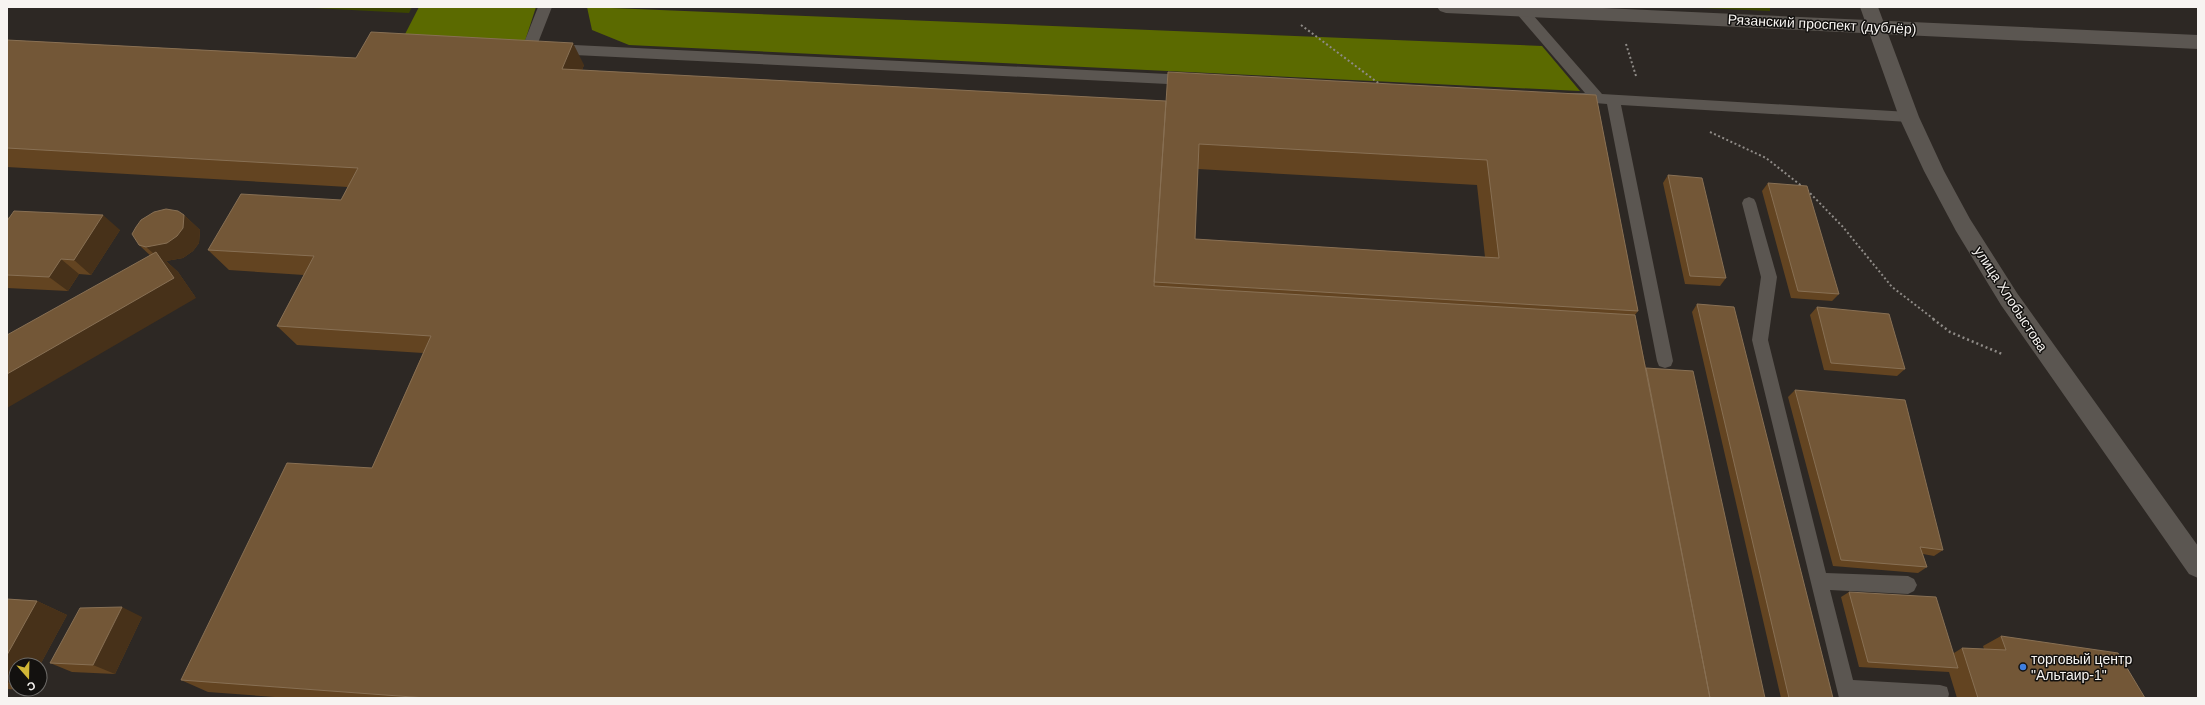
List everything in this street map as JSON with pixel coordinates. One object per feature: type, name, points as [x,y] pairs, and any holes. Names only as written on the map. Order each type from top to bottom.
[{"type":"street","name":"Рязанский проспект (дублёр)","points":[[1446,7],[2198,42]]},
{"type":"street","name":"улица Хлобыстова","points":[[1869,7],[1909,117],[1951,204],[2009,299],[2198,566]]},
{"type":"lane","points":[[529,48],[545,7]]},
{"type":"lane","points":[[1521,10],[1605,99],[1665,361]]},
{"type":"lane","points":[[513,47],[1204,80]]},
{"type":"lane","points":[[1559,96],[1909,117]]},
{"type":"lane","points":[[1749,203],[1769,278],[1760,340],[1818,581],[1847,693],[1940,694]]},
{"type":"lane","points":[[1818,581],[1908,585]]},
{"type":"path","points":[[1301,25],[1386,89]]},
{"type":"path","points":[[1626,44],[1644,100]]},
{"type":"path","points":[[1708,131],[1766,158],[1808,191],[1843,227],[1892,287],[1950,332],[2002,354]]},
{"type":"green space","points":[[294,7],[412,7],[409,13]]},
{"type":"green space","points":[[419,7],[536,7],[525,41],[403,38]]},
{"type":"green space","points":[[587,7],[1542,46],[1580,91],[629,45],[592,30]]},
{"type":"green space","points":[[1679,7],[1770,7],[1770,11]]},
{"type":"building","points":[[371,32],[573,43],[562,69],[1166,101],[1154,286],[1635,315],[1710,698],[426,698],[181,680],[287,463],[372,468],[431,336],[277,326],[314,256],[208,250],[241,194],[341,200],[358,168],[7,148],[7,40],[356,58]]},
{"type":"building","points":[[1168,72],[1596,95],[1638,311],[1154,282]],"holes":[[[1199,144],[1487,160],[1499,258],[1195,239]]]},
{"type":"building","points":[[1668,175],[1702,178],[1726,278],[1690,276]]},
{"type":"building","points":[[1768,183],[1807,186],[1839,294],[1798,291]]},
{"type":"building","points":[[166,209],[178,211],[184,215],[183,228],[177,236],[167,243],[146,247],[139,245],[132,234],[141,220],[154,212]]},
{"type":"building","points":[[14,211],[103,215],[74,260],[61,259],[49,277],[7,275],[7,221]]},
{"type":"building","points":[[156,252],[174,278],[7,374],[7,335]]},
{"type":"building","points":[[1697,304],[1734,307],[1833,698],[1789,698]]},
{"type":"building","points":[[1817,307],[1889,314],[1905,369],[1831,363]]},
{"type":"building","points":[[1646,368],[1693,371],[1765,698],[1710,698]]},
{"type":"building","points":[[1795,390],[1905,400],[1943,550],[1920,547],[1927,567],[1841,560]]},
{"type":"building","points":[[1849,592],[1936,597],[1958,668],[1868,662]]},
{"type":"building","points":[[7,599],[37,601],[7,655]]},
{"type":"building","points":[[122,607],[93,665],[50,663],[80,608]]},
{"type":"building","name":"торговый центр \"Альтаир-1\"","points":[[2001,636],[2118,653],[2145,698],[1978,698],[1962,648],[2006,650]]},
{"type":"place","name":"торговый центр \"Альтаир-1\"","points":[[2023,667]]}]
